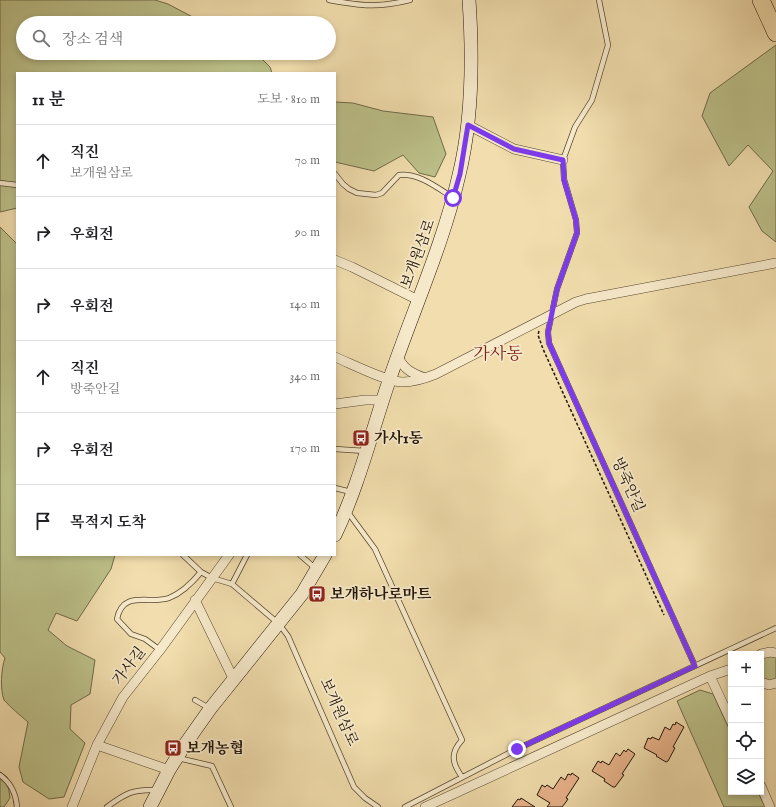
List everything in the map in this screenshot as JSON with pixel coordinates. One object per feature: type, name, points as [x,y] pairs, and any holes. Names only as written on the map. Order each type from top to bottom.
[{"type":"highway","points":[[761,0],[776,33]]},
{"type":"highway","points":[[772,0],[776,8]]},
{"type":"main road","name":"보개원삼로","points":[[336,534],[352,493],[397,356],[436,254],[461,167],[468,125],[472,59],[469,0]]},
{"type":"main road","points":[[150,807],[169,770],[210,709],[302,594],[324,556]]},
{"type":"street","points":[[468,125],[514,149],[563,160]]},
{"type":"street","points":[[336,260],[418,300]]},
{"type":"street","points":[[336,357],[389,380],[402,382],[425,378],[576,302],[776,263]]},
{"type":"street","points":[[397,356],[402,366],[425,378]]},
{"type":"street","points":[[336,404],[365,400],[383,400]]},
{"type":"street","name":"가사길","points":[[72,807],[97,745],[123,697],[160,650],[228,556]]},
{"type":"street","points":[[195,600],[234,680]]},
{"type":"street","points":[[426,807],[710,676],[728,670]]},
{"type":"street","points":[[710,676],[728,715]]},
{"type":"street","points":[[764,683],[769,685],[776,683]]},
{"type":"street","points":[[97,745],[169,770]]},
{"type":"street","points":[[764,793],[770,807]]},
{"type":"lane","points":[[329,0],[362,6],[376,6],[410,0]]},
{"type":"lane","points":[[563,160],[575,127],[592,100],[608,45],[599,0]]},
{"type":"lane","name":"방죽안길","points":[[563,160],[564,180],[576,220],[577,233],[557,289],[548,332],[549,343],[695,666]]},
{"type":"lane","points":[[336,175],[343,184],[358,193],[376,195],[382,193],[399,175],[407,174],[421,179],[453,198]]},
{"type":"lane","points":[[0,183],[16,185]]},
{"type":"lane","points":[[336,449],[366,451]]},
{"type":"lane","points":[[336,488],[352,493]]},
{"type":"lane","points":[[346,509],[375,549],[462,740],[455,747],[453,755],[457,770],[462,777]]},
{"type":"lane","points":[[184,556],[201,572],[212,578],[232,584],[246,556]]},
{"type":"lane","points":[[301,556],[317,570]]},
{"type":"lane","points":[[160,650],[145,639],[131,634],[117,619],[119,610],[135,599],[163,599],[170,597],[189,586],[201,572]]},
{"type":"lane","name":"보개원삼로","points":[[232,584],[279,624],[288,636],[354,787],[365,798],[378,807]]},
{"type":"lane","points":[[404,807],[517,749],[776,628]]},
{"type":"lane","points":[[195,700],[210,709]]},
{"type":"lane","points":[[177,757],[212,766],[231,807]]},
{"type":"lane","points":[[0,775],[9,783],[16,797],[17,807]]},
{"type":"lane","points":[[107,807],[123,795],[132,792],[144,789],[158,790]]},
{"type":"path","points":[[540,321],[538,335],[543,350],[664,615]]},
{"type":"green space","points":[[0,0],[155,0],[168,4],[191,16],[16,16],[16,60],[263,60],[270,67],[272,72],[16,72],[16,208],[0,212]]},
{"type":"green space","points":[[776,45],[776,242],[762,231],[749,207],[773,171],[748,145],[729,166],[702,116],[710,93]]},
{"type":"green space","points":[[336,102],[353,103],[383,111],[433,117],[446,154],[435,177],[419,173],[403,155],[374,171],[336,162]]},
{"type":"green space","points":[[0,227],[16,243],[16,556],[115,556],[111,569],[77,621],[56,613],[48,630],[67,646],[95,660],[90,694],[71,705],[70,729],[85,743],[64,797],[49,799],[23,782],[19,767],[28,722],[4,700],[2,691],[2,673],[5,658],[0,652]]},
{"type":"green space","points":[[764,657],[776,657],[776,680],[772,682],[764,680]]},
{"type":"green space","points":[[700,690],[713,694],[728,726],[728,795],[759,795],[765,807],[724,807],[677,701]]},
{"type":"green space","points":[[0,772],[7,777],[10,798],[4,807],[0,807]]},
{"type":"building","points":[[676,722],[684,727],[673,747],[675,748],[668,761],[666,762],[644,748],[648,738],[651,739],[652,737],[659,740],[665,727],[670,730]]},
{"type":"building","points":[[628,749],[635,754],[622,774],[624,775],[615,787],[604,781],[605,779],[592,771],[598,761],[601,763],[602,761],[609,765],[616,753],[620,756],[624,750],[626,752]]},
{"type":"building","points":[[572,773],[579,778],[566,798],[568,799],[566,802],[562,807],[547,807],[550,803],[537,795],[542,785],[545,787],[547,785],[553,789],[561,777],[565,780],[568,774],[571,775]]},
{"type":"building","points":[[521,798],[535,807],[512,807],[518,799],[520,800]]},
{"type":"place","name":"가사1동","points":[[361,438]]},
{"type":"place","name":"보개하나로마트","points":[[317,594]]},
{"type":"place","name":"보개농협","points":[[173,748]]},
{"type":"district","name":"가사동","points":[[498,354]]},
{"type":"route","points":[[453,198],[460,174],[468,125],[514,149],[563,160],[564,180],[576,220],[577,233],[557,289],[548,332],[549,343],[695,666],[517,749]]}]
